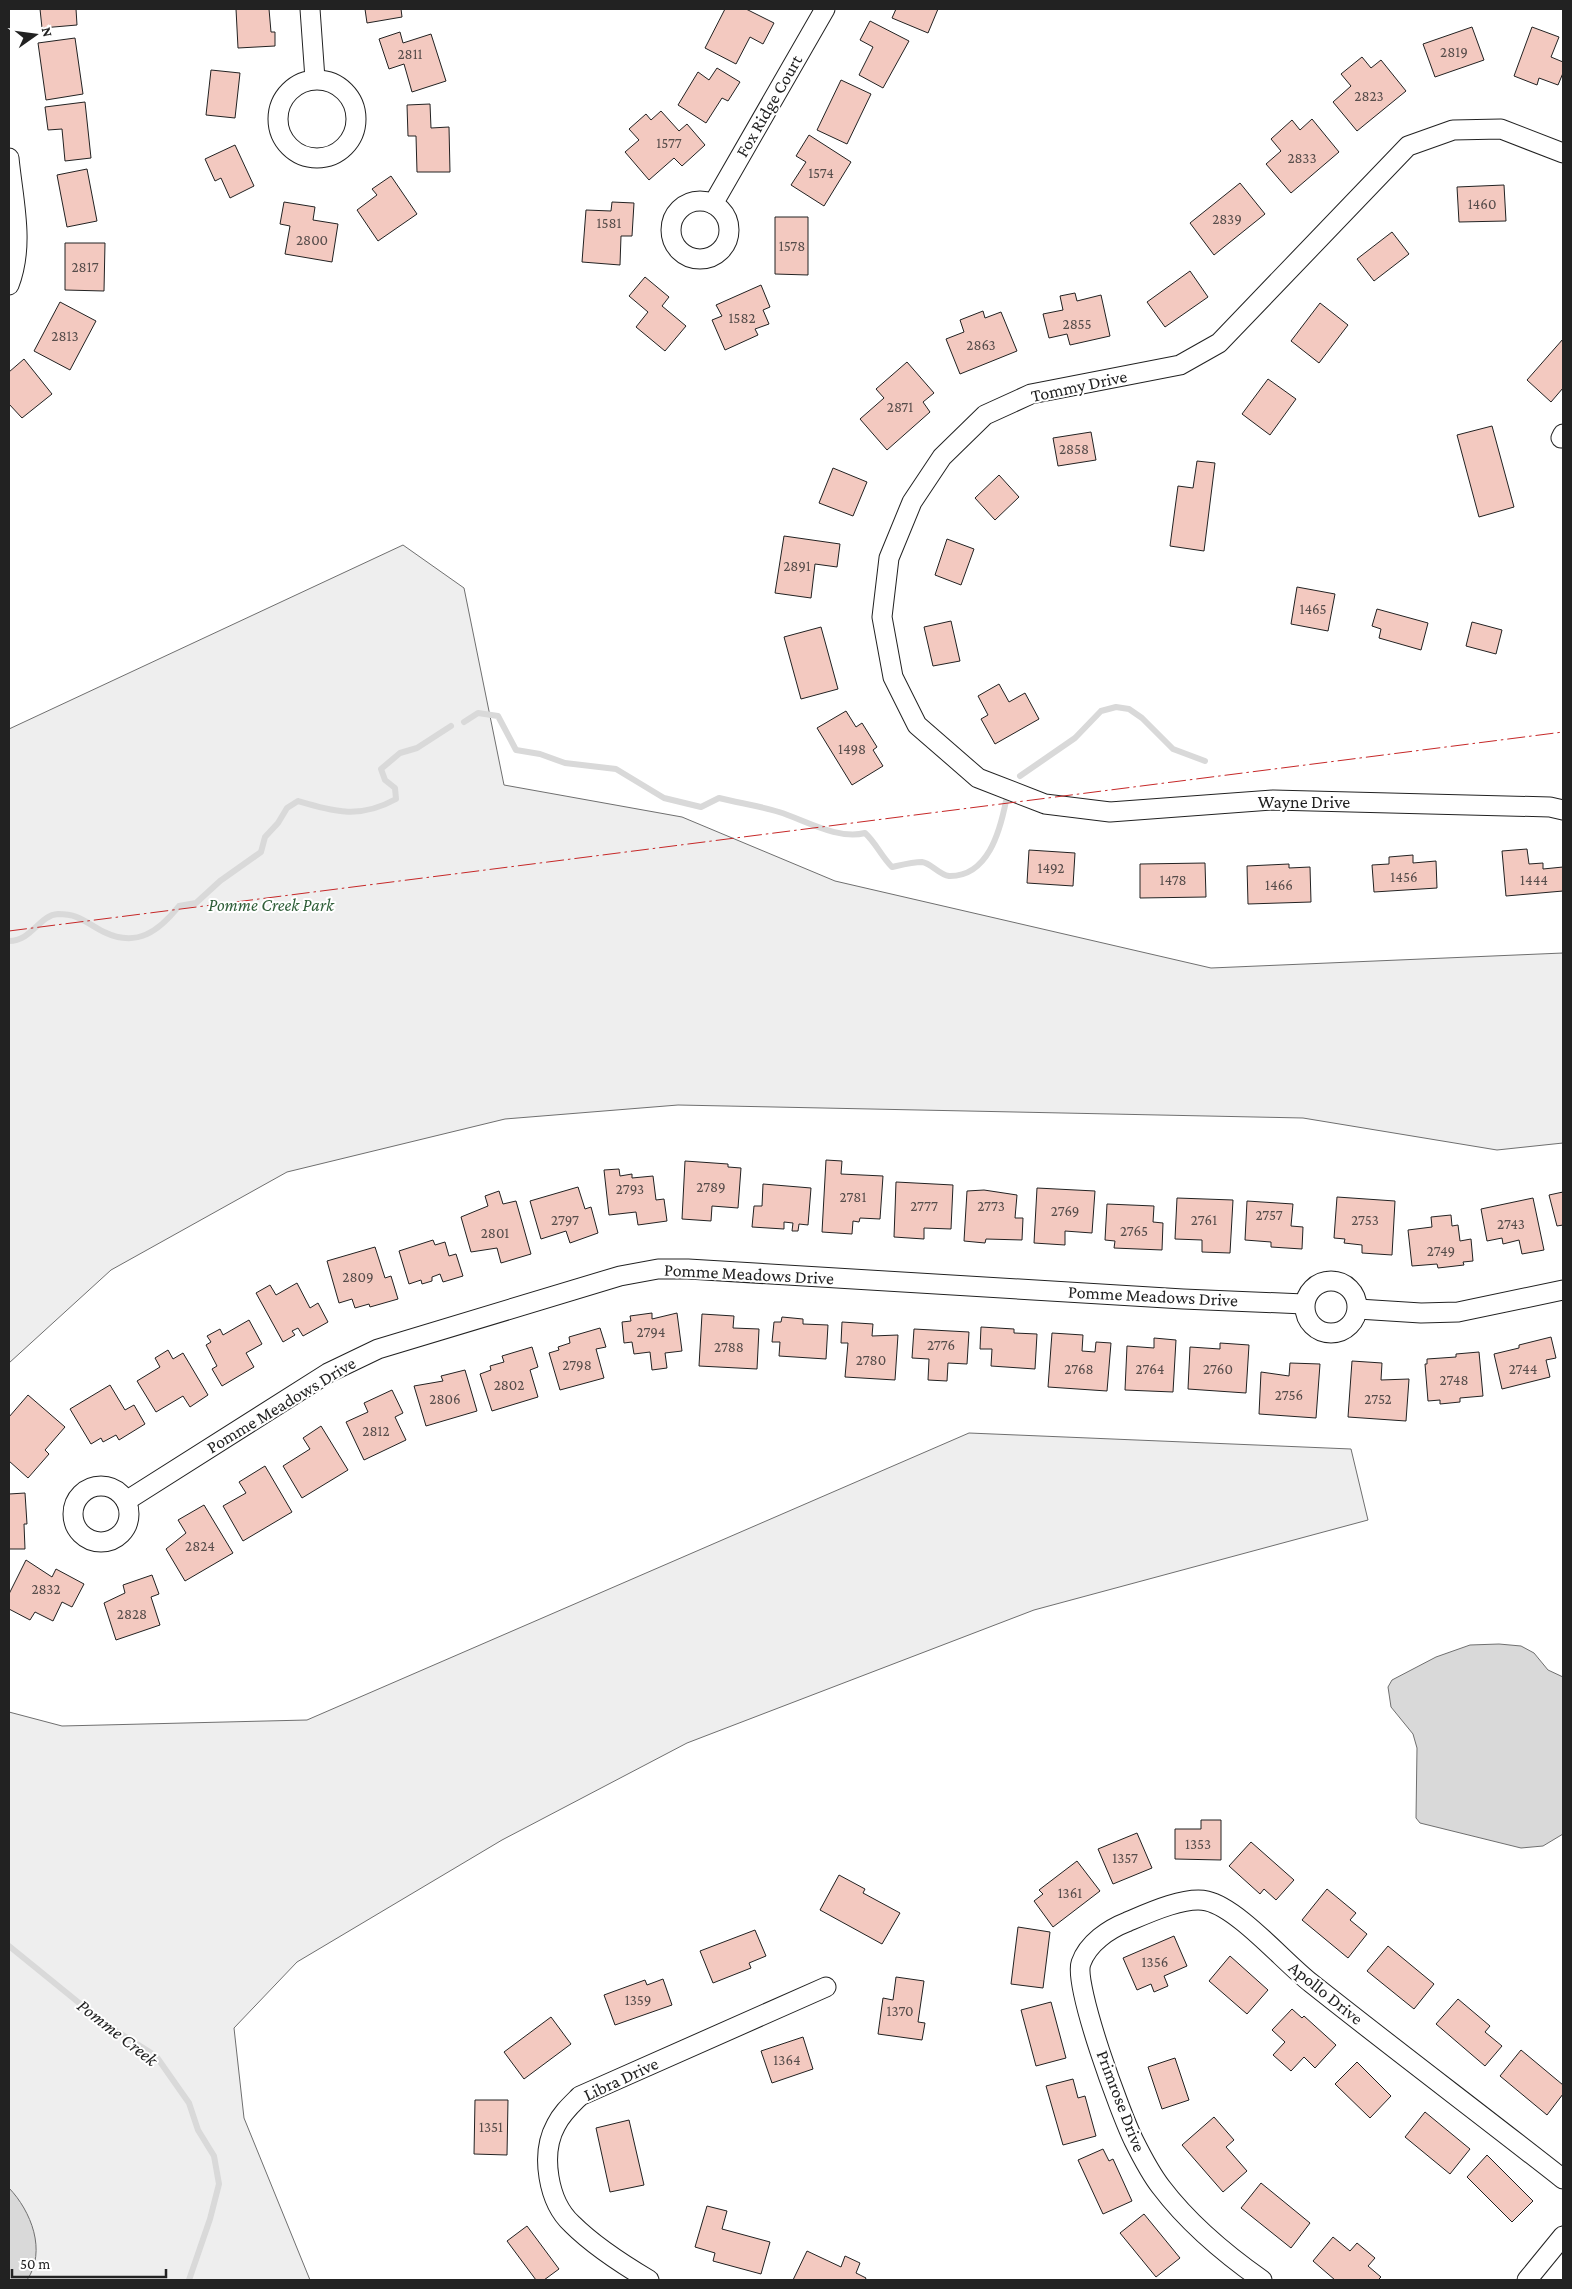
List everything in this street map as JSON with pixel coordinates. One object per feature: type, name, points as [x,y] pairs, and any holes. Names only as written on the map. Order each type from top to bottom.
[{"type":"street","points":[[310,9],[315,79]]},
{"type":"street","name":"Fox Ridge Court","points":[[713,204],[824,9]]},
{"type":"street","points":[[315,79],[328,81],[340,86],[352,101],[357,120],[348,144],[332,155],[314,158],[301,155],[290,147],[282,137],[278,124],[281,105],[291,89],[303,82],[315,79]]},
{"type":"street","name":"Tommy Drive","points":[[1045,804],[978,778],[917,725],[893,676],[882,617],[889,558],[912,502],[942,457],[985,415],[1031,394],[1180,365],[1219,343],[1408,146],[1453,130],[1501,129],[1563,153]]},
{"type":"street","points":[[9,158],[17,234],[16,254],[9,285]]},
{"type":"street","name":"Wayne Drive","points":[[1045,804],[1110,812],[1273,800],[1550,807],[1563,810]]},
{"type":"street","name":"Pomme Meadows Drive","points":[[126,1501],[316,1381],[357,1358],[642,1271],[688,1269],[1164,1298],[1304,1304]]},
{"type":"street","points":[[1333,1280],[1343,1283],[1351,1290],[1356,1299],[1358,1309],[1355,1319],[1348,1328],[1329,1334],[1318,1331],[1310,1324],[1304,1304],[1314,1286],[1323,1281],[1333,1280]]},
{"type":"street","points":[[1358,1309],[1421,1314],[1458,1312],[1563,1290]]},
{"type":"street","name":"Apollo Drive","points":[[1080,1965],[1096,1940],[1118,1926],[1152,1911],[1188,1901],[1205,1900],[1218,1904],[1239,1919],[1309,1981],[1563,2179]]},
{"type":"street","name":"Primrose Drive","points":[[1080,1965],[1082,1989],[1092,2023],[1133,2139],[1149,2169],[1162,2188],[1193,2223],[1226,2255],[1262,2280]]},
{"type":"street","name":"Libra Drive","points":[[649,2280],[614,2257],[571,2224],[558,2207],[551,2186],[548,2165],[549,2144],[555,2126],[566,2109],[580,2096],[826,1986]]},
{"type":"street","points":[[1527,2280],[1563,2236]]},
{"type":"green space","name":"Pomme Creek Park","points":[[403,545],[464,588],[504,785],[682,817],[835,881],[1211,968],[1563,953],[1563,1143],[1497,1150],[1303,1118],[678,1105],[505,1119],[287,1172],[111,1270],[9,1363],[9,729]]},
{"type":"green space","points":[[969,1433],[1351,1449],[1368,1520],[1034,1610],[687,1743],[502,1840],[297,1962],[234,2028],[244,2118],[310,2280],[9,2280],[9,1712],[62,1726],[307,1720]]},
{"type":"shaded area","points":[[1499,1644],[1521,1646],[1534,1653],[1548,1670],[1563,1677],[1563,1834],[1543,1846],[1521,1848],[1420,1823],[1416,1818],[1417,1748],[1413,1734],[1391,1707],[1388,1687],[1392,1680],[1436,1657],[1470,1645]]},
{"type":"shaded area","points":[[9,2188],[24,2208],[34,2232],[36,2257],[33,2269],[27,2280],[9,2280]]},
{"type":"building","points":[[40,9],[76,9],[77,25],[42,28]]},
{"type":"building","points":[[236,9],[269,9],[271,32],[275,32],[275,46],[238,48]]},
{"type":"building","points":[[365,9],[401,9],[402,17],[367,23]]},
{"type":"building","points":[[725,9],[746,9],[774,23],[763,44],[750,37],[736,64],[705,48]]},
{"type":"building","points":[[896,9],[938,9],[928,33],[892,18]]},
{"type":"building","points":[[870,21],[909,41],[883,88],[859,75],[873,47],[860,40]]},
{"type":"building","points":[[1472,27],[1484,60],[1435,77],[1423,44]]},
{"type":"building","points":[[1532,27],[1559,37],[1551,57],[1563,62],[1563,73],[1558,85],[1539,78],[1537,85],[1514,76]]},
{"type":"building","points":[[400,32],[403,43],[431,34],[446,81],[412,92],[404,64],[389,69],[379,39]]},
{"type":"building","points":[[75,38],[83,94],[46,100],[38,43]]},
{"type":"building","points":[[1362,57],[1371,68],[1381,60],[1406,91],[1357,131],[1333,102],[1351,86],[1341,74]]},
{"type":"building","points":[[717,68],[740,82],[728,101],[722,98],[706,123],[678,105],[698,72],[709,80]]},
{"type":"building","points":[[211,70],[240,73],[235,118],[206,115]]},
{"type":"building","points":[[841,80],[871,94],[847,144],[817,130]]},
{"type":"building","points":[[85,102],[91,158],[65,161],[62,129],[48,130],[45,107]]},
{"type":"building","points":[[430,104],[431,128],[449,127],[450,172],[417,172],[416,136],[408,136],[407,105]]},
{"type":"building","points":[[661,111],[679,131],[687,124],[705,145],[682,166],[674,158],[649,180],[625,152],[639,140],[629,129],[646,114],[651,120]]},
{"type":"building","points":[[1312,119],[1339,152],[1291,193],[1266,164],[1281,151],[1271,139],[1292,120],[1300,130]]},
{"type":"building","points":[[809,135],[851,162],[824,206],[791,185],[806,162],[796,156]]},
{"type":"building","points":[[235,145],[254,186],[230,198],[221,178],[215,181],[205,159]]},
{"type":"building","points":[[87,169],[97,221],[67,227],[57,175]]},
{"type":"building","points":[[391,176],[417,214],[378,241],[357,210],[377,195],[372,189]]},
{"type":"building","points":[[1240,183],[1265,214],[1214,255],[1190,223]]},
{"type":"building","points":[[1504,185],[1506,221],[1459,222],[1457,187]]},
{"type":"building","points":[[284,202],[315,207],[313,220],[338,224],[332,262],[285,254],[290,226],[280,224]]},
{"type":"building","points":[[612,202],[634,203],[632,236],[621,236],[620,265],[582,262],[586,210],[611,211]]},
{"type":"building","points":[[775,217],[808,217],[808,275],[775,274]]},
{"type":"building","points":[[1392,232],[1409,254],[1374,281],[1357,259]]},
{"type":"building","points":[[65,243],[105,243],[104,291],[65,290]]},
{"type":"building","points":[[1190,271],[1208,297],[1165,327],[1147,302]]},
{"type":"building","points":[[645,277],[669,297],[662,306],[686,326],[665,351],[636,327],[648,312],[629,296]]},
{"type":"building","points":[[761,285],[770,307],[763,310],[769,324],[755,329],[758,335],[725,350],[712,320],[722,316],[716,305]]},
{"type":"building","points":[[1075,293],[1077,301],[1101,295],[1110,336],[1070,345],[1067,334],[1049,338],[1043,314],[1063,310],[1060,296]]},
{"type":"building","points":[[60,302],[96,321],[70,370],[34,351]]},
{"type":"building","points":[[1320,303],[1348,325],[1319,363],[1291,341]]},
{"type":"building","points":[[983,311],[985,318],[1001,312],[1017,351],[960,374],[946,339],[964,332],[960,320]]},
{"type":"building","points":[[1563,339],[1563,388],[1551,402],[1527,380]]},
{"type":"building","points":[[24,359],[52,394],[22,418],[9,404],[9,372]]},
{"type":"building","points":[[907,362],[934,393],[923,402],[930,412],[887,450],[860,419],[884,398],[876,389]]},
{"type":"building","points":[[1268,379],[1296,399],[1270,435],[1242,414]]},
{"type":"building","points":[[1492,426],[1514,507],[1479,517],[1457,435]]},
{"type":"building","points":[[1091,432],[1096,460],[1058,466],[1053,438]]},
{"type":"building","points":[[1197,461],[1215,463],[1204,551],[1170,546],[1178,486],[1193,488]]},
{"type":"building","points":[[833,468],[867,482],[853,516],[819,503]]},
{"type":"building","points":[[999,475],[1019,497],[995,520],[975,498]]},
{"type":"building","points":[[784,536],[840,544],[837,567],[815,564],[811,598],[775,593]]},
{"type":"building","points":[[947,539],[974,549],[961,585],[935,575]]},
{"type":"building","points":[[1297,587],[1335,594],[1328,631],[1291,624]]},
{"type":"building","points":[[1377,609],[1428,623],[1421,650],[1379,638],[1381,629],[1372,626]]},
{"type":"building","points":[[951,621],[960,661],[933,666],[924,627]]},
{"type":"building","points":[[1472,622],[1502,630],[1496,654],[1466,646]]},
{"type":"building","points":[[821,627],[838,689],[801,699],[784,637]]},
{"type":"building","points":[[999,684],[1009,702],[1025,693],[1039,719],[995,744],[981,719],[988,715],[978,696]]},
{"type":"building","points":[[846,711],[856,727],[862,723],[877,747],[873,750],[883,766],[852,785],[817,728]]},
{"type":"building","points":[[1527,849],[1529,864],[1543,863],[1543,869],[1563,867],[1563,891],[1506,896],[1502,851]]},
{"type":"building","points":[[1029,850],[1075,853],[1073,886],[1027,883]]},
{"type":"building","points":[[1413,855],[1413,863],[1436,861],[1437,888],[1374,892],[1372,865],[1389,864],[1389,857]]},
{"type":"building","points":[[1205,863],[1206,897],[1140,898],[1140,864]]},
{"type":"building","points":[[1289,864],[1289,868],[1310,867],[1311,902],[1248,904],[1247,866]]},
{"type":"building","points":[[826,1160],[842,1161],[841,1174],[883,1176],[880,1219],[860,1218],[859,1222],[853,1221],[852,1234],[822,1232]]},
{"type":"building","points":[[685,1161],[728,1164],[728,1167],[741,1168],[738,1208],[712,1206],[711,1221],[682,1219]]},
{"type":"building","points":[[619,1169],[620,1176],[632,1174],[632,1178],[653,1176],[656,1200],[664,1199],[667,1221],[638,1225],[636,1212],[609,1215],[604,1170]]},
{"type":"building","points":[[896,1182],[953,1185],[951,1229],[924,1228],[924,1239],[894,1237]]},
{"type":"building","points":[[763,1184],[811,1188],[808,1225],[799,1224],[798,1231],[792,1231],[793,1223],[784,1222],[784,1229],[752,1227],[754,1206],[762,1206]]},
{"type":"building","points":[[578,1187],[585,1209],[591,1207],[598,1233],[570,1243],[566,1231],[541,1239],[530,1201]]},
{"type":"building","points":[[1037,1188],[1095,1191],[1092,1233],[1065,1231],[1065,1245],[1034,1243]]},
{"type":"building","points":[[984,1190],[1017,1195],[1015,1218],[1023,1218],[1022,1240],[986,1239],[985,1243],[964,1241],[967,1191]]},
{"type":"building","points":[[499,1191],[503,1204],[516,1201],[531,1254],[501,1263],[497,1248],[471,1252],[461,1217],[488,1206],[485,1196]]},
{"type":"building","points":[[1563,1192],[1563,1225],[1557,1226],[1549,1195]]},
{"type":"building","points":[[1337,1197],[1395,1201],[1392,1255],[1362,1253],[1362,1245],[1344,1243],[1345,1239],[1334,1238]]},
{"type":"building","points":[[1177,1198],[1233,1200],[1230,1253],[1202,1252],[1202,1240],[1175,1239]]},
{"type":"building","points":[[1533,1198],[1544,1250],[1522,1254],[1519,1240],[1503,1244],[1502,1238],[1487,1241],[1481,1209]]},
{"type":"building","points":[[1247,1201],[1293,1204],[1291,1226],[1303,1227],[1302,1249],[1271,1247],[1271,1242],[1245,1240]]},
{"type":"building","points":[[1107,1204],[1154,1206],[1153,1222],[1163,1223],[1162,1250],[1114,1248],[1115,1241],[1105,1240]]},
{"type":"building","points":[[1451,1215],[1452,1226],[1458,1225],[1460,1241],[1471,1239],[1473,1261],[1463,1262],[1464,1265],[1438,1268],[1437,1264],[1412,1266],[1408,1230],[1432,1227],[1431,1217]]},
{"type":"building","points":[[433,1240],[435,1245],[445,1242],[449,1256],[456,1254],[463,1276],[443,1282],[440,1274],[432,1277],[432,1281],[422,1284],[421,1280],[409,1284],[399,1251]]},
{"type":"building","points":[[375,1247],[385,1278],[391,1276],[398,1299],[370,1307],[369,1304],[355,1308],[352,1299],[339,1303],[327,1261]]},
{"type":"building","points":[[297,1283],[310,1308],[318,1303],[328,1322],[303,1336],[298,1328],[292,1331],[295,1335],[283,1342],[256,1293],[270,1285],[276,1295]]},
{"type":"building","points":[[652,1313],[652,1319],[677,1313],[682,1351],[665,1353],[667,1368],[652,1370],[650,1352],[634,1354],[632,1342],[624,1343],[622,1322],[631,1321],[630,1316]]},
{"type":"building","points":[[702,1314],[734,1316],[733,1328],[759,1329],[757,1369],[699,1366]]},
{"type":"building","points":[[782,1317],[803,1319],[803,1324],[828,1325],[826,1359],[779,1356],[780,1342],[772,1342],[774,1322],[781,1322]]},
{"type":"building","points":[[249,1320],[262,1344],[246,1353],[254,1367],[222,1386],[212,1369],[217,1366],[206,1345],[211,1342],[207,1336],[220,1329],[223,1335]]},
{"type":"building","points":[[842,1322],[873,1324],[872,1336],[898,1335],[895,1380],[845,1377],[848,1343],[841,1343]]},
{"type":"building","points":[[981,1327],[1014,1329],[1014,1333],[1037,1334],[1035,1369],[991,1366],[992,1349],[980,1349]]},
{"type":"building","points":[[600,1328],[606,1347],[596,1349],[604,1378],[560,1390],[549,1353],[559,1350],[558,1347],[570,1343],[569,1337]]},
{"type":"building","points":[[914,1329],[969,1332],[967,1364],[948,1363],[947,1381],[928,1380],[929,1359],[912,1358]]},
{"type":"building","points":[[1052,1333],[1083,1335],[1082,1351],[1095,1352],[1096,1342],[1111,1343],[1107,1391],[1048,1387]]},
{"type":"building","points":[[1551,1337],[1556,1358],[1546,1360],[1550,1377],[1502,1389],[1494,1354]]},
{"type":"building","points":[[1154,1338],[1176,1340],[1173,1392],[1125,1390],[1127,1346],[1154,1348]]},
{"type":"building","points":[[1220,1343],[1249,1345],[1246,1393],[1188,1389],[1190,1347],[1220,1349]]},
{"type":"building","points":[[532,1347],[538,1367],[530,1370],[538,1397],[492,1411],[480,1374],[491,1370],[490,1366],[504,1362],[502,1356]]},
{"type":"building","points":[[168,1350],[173,1359],[183,1353],[208,1395],[190,1407],[183,1396],[156,1412],[137,1381],[160,1367],[155,1358]]},
{"type":"building","points":[[1479,1352],[1483,1396],[1460,1398],[1460,1402],[1440,1404],[1440,1400],[1428,1401],[1425,1364],[1427,1364],[1427,1359],[1456,1357],[1456,1354]]},
{"type":"building","points":[[1352,1361],[1382,1363],[1381,1380],[1409,1379],[1406,1421],[1348,1417]]},
{"type":"building","points":[[1290,1363],[1320,1364],[1316,1418],[1259,1414],[1261,1372],[1289,1376]]},
{"type":"building","points":[[465,1370],[477,1411],[426,1426],[414,1386],[443,1381],[441,1376]]},
{"type":"building","points":[[110,1385],[125,1410],[134,1405],[145,1424],[119,1440],[116,1435],[103,1442],[101,1438],[91,1444],[70,1409]]},
{"type":"building","points":[[392,1390],[403,1413],[395,1417],[406,1440],[364,1460],[346,1422],[368,1412],[364,1403]]},
{"type":"building","points":[[28,1395],[65,1427],[45,1450],[49,1454],[28,1478],[9,1461],[9,1417]]},
{"type":"building","points":[[321,1426],[348,1470],[302,1498],[283,1466],[310,1449],[303,1438]]},
{"type":"building","points":[[265,1466],[292,1512],[243,1541],[223,1506],[246,1493],[239,1482]]},
{"type":"building","points":[[25,1493],[27,1524],[24,1524],[25,1549],[9,1549],[9,1494]]},
{"type":"building","points":[[204,1505],[233,1553],[185,1581],[166,1549],[186,1533],[178,1520]]},
{"type":"building","points":[[26,1560],[52,1577],[56,1569],[84,1584],[72,1607],[62,1602],[53,1621],[35,1612],[30,1620],[9,1609],[9,1594]]},
{"type":"building","points":[[152,1575],[159,1594],[151,1597],[160,1625],[116,1640],[104,1603],[125,1593],[123,1585]]},
{"type":"building","points":[[1201,1820],[1221,1820],[1221,1860],[1175,1859],[1175,1829],[1201,1829]]},
{"type":"building","points":[[1137,1833],[1152,1868],[1113,1884],[1098,1849]]},
{"type":"building","points":[[1251,1842],[1294,1880],[1276,1900],[1264,1889],[1260,1894],[1229,1866]]},
{"type":"building","points":[[1077,1861],[1100,1891],[1053,1927],[1034,1901],[1043,1894],[1039,1890]]},
{"type":"building","points":[[839,1875],[865,1889],[863,1893],[900,1913],[882,1944],[820,1910]]},
{"type":"building","points":[[1327,1889],[1356,1913],[1350,1920],[1367,1934],[1348,1958],[1302,1920]]},
{"type":"building","points":[[1018,1927],[1050,1932],[1043,1988],[1011,1984]]},
{"type":"building","points":[[755,1930],[766,1956],[749,1963],[751,1968],[713,1983],[700,1951]]},
{"type":"building","points":[[1174,1936],[1187,1966],[1164,1976],[1168,1986],[1154,1992],[1151,1984],[1137,1990],[1123,1958]]},
{"type":"building","points":[[1388,1946],[1434,1984],[1414,2009],[1367,1971]]},
{"type":"building","points":[[1230,1956],[1268,1990],[1247,2014],[1209,1981]]},
{"type":"building","points":[[896,1977],[924,1981],[918,2022],[925,2023],[922,2040],[878,2034],[883,1998],[893,2000]]},
{"type":"building","points":[[663,1979],[672,2005],[615,2025],[604,1995],[645,1980],[647,1985]]},
{"type":"building","points":[[1458,1999],[1490,2026],[1485,2032],[1502,2046],[1485,2066],[1436,2024]]},
{"type":"building","points":[[1051,2002],[1066,2058],[1036,2066],[1021,2010]]},
{"type":"building","points":[[1292,2009],[1302,2018],[1304,2016],[1336,2045],[1315,2068],[1304,2057],[1291,2071],[1273,2055],[1285,2042],[1272,2030]]},
{"type":"building","points":[[551,2017],[571,2044],[524,2079],[504,2052]]},
{"type":"building","points":[[803,2037],[813,2069],[772,2083],[761,2051]]},
{"type":"building","points":[[1521,2050],[1563,2085],[1563,2094],[1547,2115],[1500,2076]]},
{"type":"building","points":[[1175,2058],[1189,2100],[1162,2109],[1148,2067]]},
{"type":"building","points":[[1357,2062],[1391,2096],[1370,2118],[1335,2084]]},
{"type":"building","points":[[1073,2079],[1078,2098],[1085,2096],[1096,2136],[1063,2145],[1046,2086]]},
{"type":"building","points":[[475,2100],[508,2100],[507,2155],[474,2154]]},
{"type":"building","points":[[1425,2112],[1470,2149],[1450,2174],[1405,2137]]},
{"type":"building","points":[[1214,2117],[1234,2140],[1226,2147],[1247,2171],[1223,2192],[1182,2145]]},
{"type":"building","points":[[629,2120],[644,2185],[610,2192],[596,2128]]},
{"type":"building","points":[[1103,2149],[1109,2161],[1113,2159],[1132,2201],[1103,2214],[1078,2160]]},
{"type":"building","points":[[1487,2155],[1533,2201],[1512,2222],[1467,2177]]},
{"type":"building","points":[[1261,2183],[1310,2223],[1291,2248],[1241,2208]]},
{"type":"building","points":[[707,2206],[727,2211],[722,2229],[770,2242],[761,2274],[713,2261],[715,2253],[695,2247]]},
{"type":"building","points":[[1144,2214],[1180,2258],[1156,2277],[1120,2233]]},
{"type":"building","points":[[527,2226],[559,2269],[544,2280],[536,2280],[507,2241]]},
{"type":"building","points":[[1333,2237],[1350,2251],[1357,2243],[1375,2258],[1368,2266],[1381,2277],[1378,2280],[1335,2280],[1313,2261]]},
{"type":"building","points":[[807,2251],[841,2267],[845,2256],[860,2263],[856,2273],[866,2278],[865,2280],[793,2280]]},
{"type":"waterway","points":[[1020,776],[1075,738],[1101,711],[1116,707],[1129,709],[1142,718],[1173,749],[1205,761]]},
{"type":"waterway","points":[[464,722],[478,713],[498,716],[516,750],[540,754],[565,763],[616,769],[664,798],[701,807],[719,798],[779,812],[832,832],[843,834],[865,833],[892,867],[922,862],[949,876],[962,874],[974,869],[983,861],[996,838],[1006,801]]},
{"type":"waterway","points":[[9,941],[24,937],[51,915],[58,914],[77,917],[116,937],[127,938],[146,934],[163,923],[179,906],[196,903],[220,881],[261,852],[265,837],[278,823],[287,808],[298,801],[348,812],[371,809],[396,799],[395,788],[385,780],[381,769],[400,753],[417,748],[451,726]]},
{"type":"waterway","name":"Pomme Creek","points":[[9,1946],[105,2024],[156,2056],[189,2103],[198,2130],[214,2156],[219,2184],[210,2219],[189,2280]]},
{"type":"power","points":[[9,931],[1563,732]]}]
